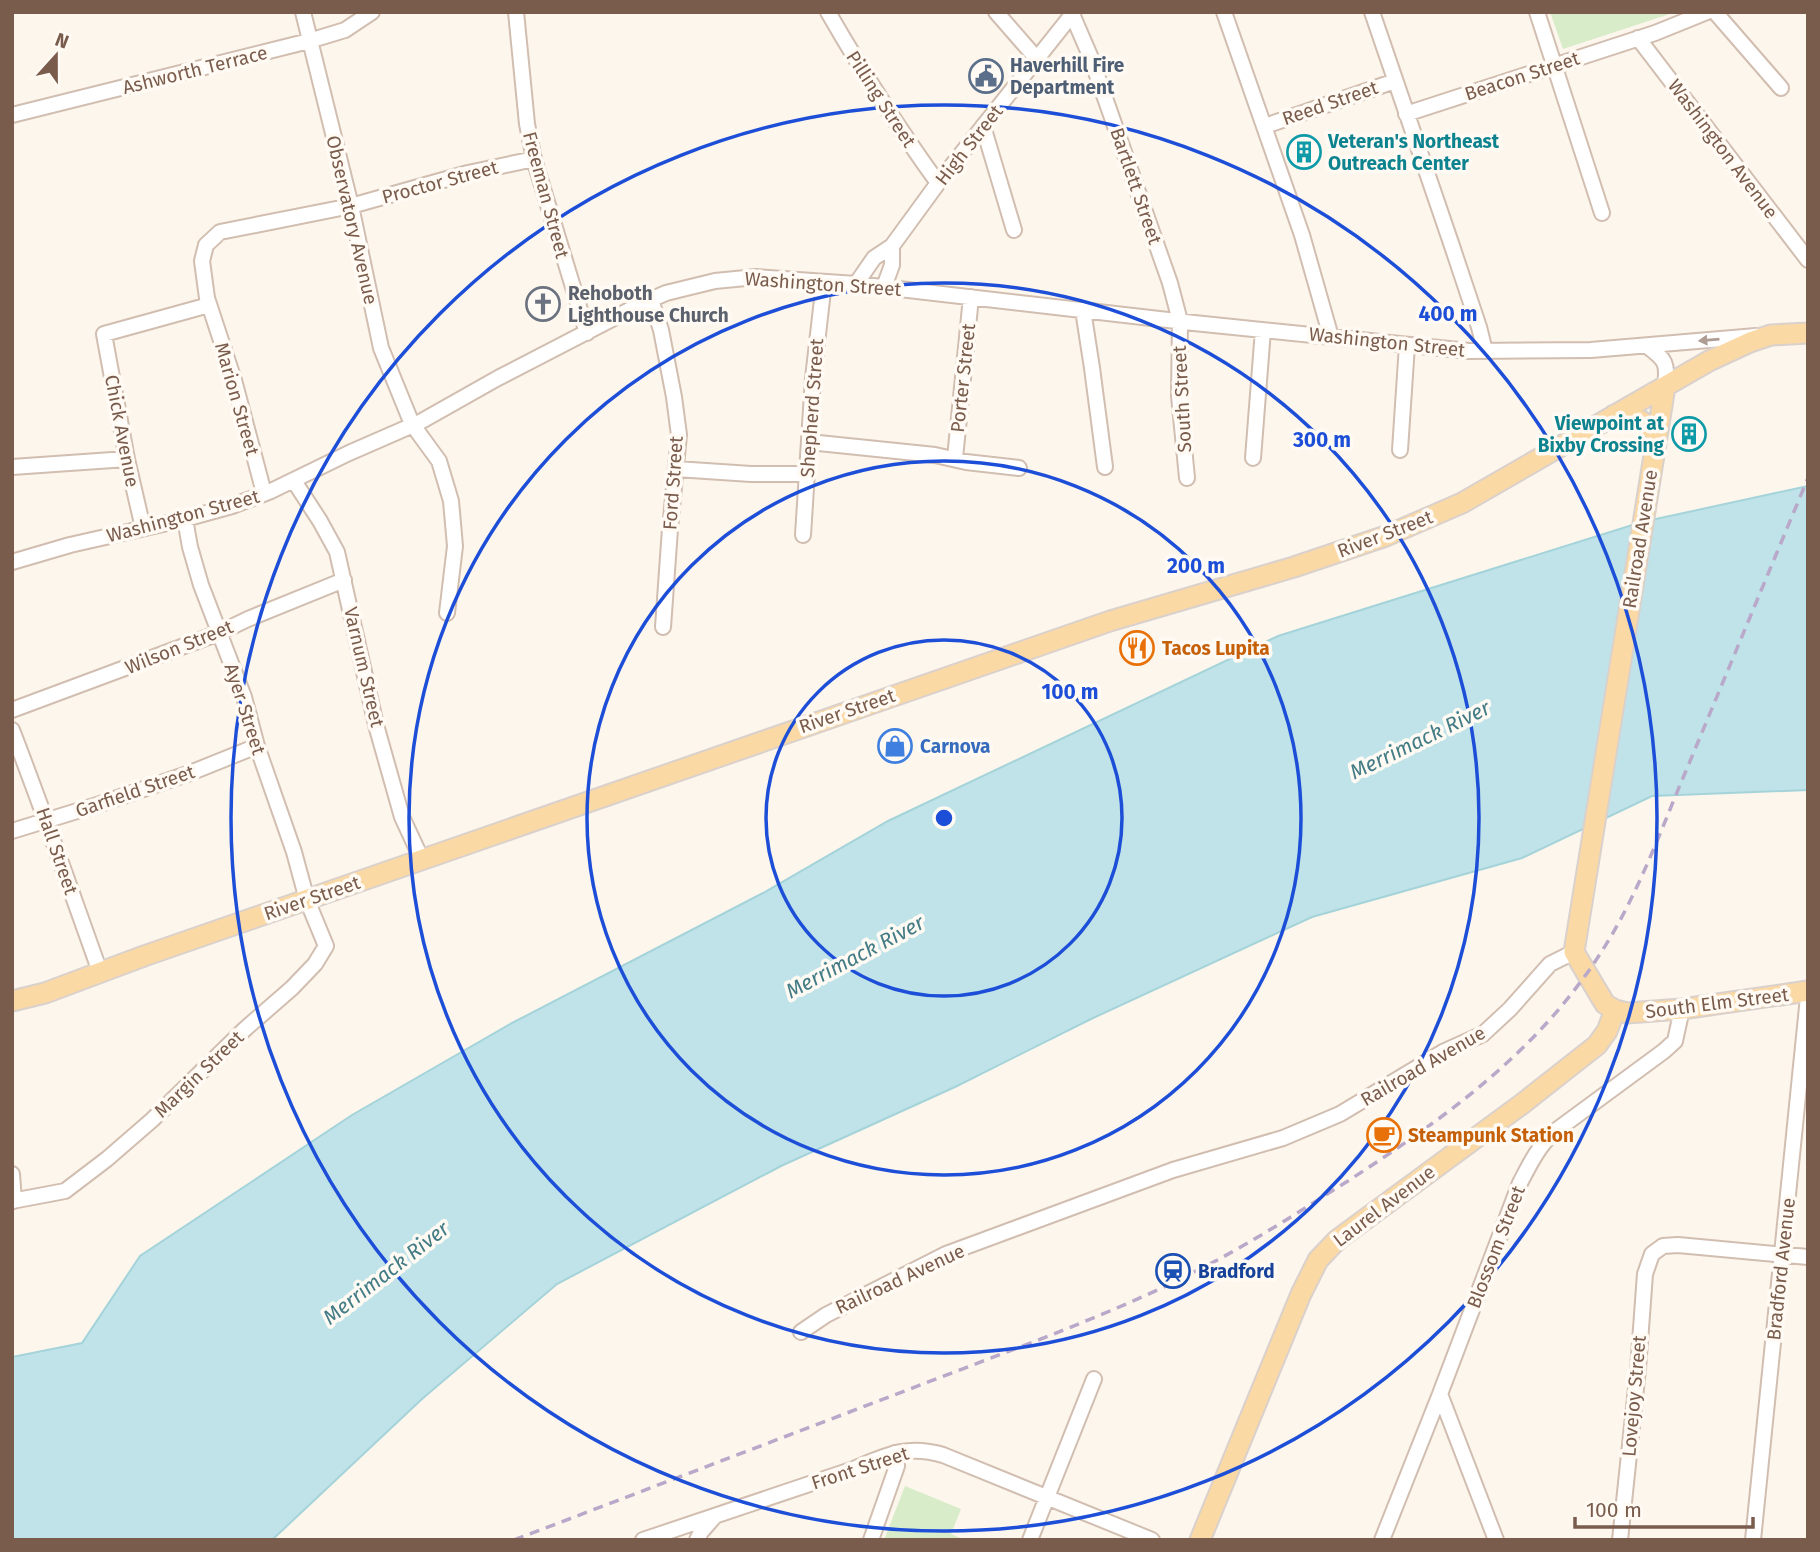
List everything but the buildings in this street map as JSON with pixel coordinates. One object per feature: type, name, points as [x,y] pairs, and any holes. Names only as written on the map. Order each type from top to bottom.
[{"type":"main road","name":"Washington Street","points":[[1665,387],[1731,350],[1771,335],[1808,333]]},
{"type":"main road","name":"River Street","points":[[12,1001],[45,993],[1110,621],[1307,563],[1386,536],[1462,503],[1665,387]]},
{"type":"main road","name":"Railroad Avenue","points":[[1575,945],[1665,387]]},
{"type":"main road","points":[[1614,415],[1640,420],[1657,434]]},
{"type":"main road","points":[[1575,945],[1605,1004],[1615,1010]]},
{"type":"main road","name":"South Elm Street","points":[[1615,1010],[1635,1013],[1682,1009],[1808,991]]},
{"type":"main road","name":"Laurel Avenue","points":[[1200,1540],[1301,1294],[1318,1260],[1338,1240],[1597,1045],[1607,1031],[1615,1010]]},
{"type":"street","name":"Observatory Avenue","points":[[303,12],[351,206],[381,348],[412,424],[439,461],[451,501],[455,546],[447,613]]},
{"type":"street","name":"Ashworth Terrace","points":[[12,115],[309,41],[345,30],[372,12]]},
{"type":"street","name":"Freeman Street","points":[[516,12],[527,124],[534,159],[587,333]]},
{"type":"street","name":"Pilling Street","points":[[828,12],[890,116],[938,183]]},
{"type":"street","points":[[996,12],[1037,58]]},
{"type":"street","points":[[1224,12],[1302,235],[1331,337]]},
{"type":"street","points":[[1372,12],[1485,351]]},
{"type":"street","points":[[1537,12],[1602,213]]},
{"type":"street","name":"High Street","points":[[856,284],[874,258],[892,246],[938,183],[1073,13]]},
{"type":"street","name":"Bartlett Street","points":[[1073,13],[1149,221],[1180,321]]},
{"type":"street","points":[[1707,13],[1781,88]]},
{"type":"street","name":"Beacon Street","points":[[1406,114],[1707,13]]},
{"type":"street","name":"Washington Avenue","points":[[1638,38],[1808,260]]},
{"type":"street","name":"Reed Street","points":[[1265,126],[1395,81]]},
{"type":"street","points":[[983,126],[1014,230]]},
{"type":"street","name":"Proctor Street","points":[[209,305],[202,261],[206,245],[220,232],[351,206],[468,173],[534,159]]},
{"type":"street","name":"High Street","points":[[884,287],[892,265],[892,246]]},
{"type":"street","name":"Washington Street","points":[[12,562],[70,545],[232,506],[294,481],[412,424],[666,293],[736,278],[856,284],[1263,330],[1485,351],[1591,350],[1771,335]]},
{"type":"street","name":"Shepherd Street","points":[[803,535],[813,377],[824,282]]},
{"type":"street","name":"Porter Street","points":[[955,458],[971,297]]},
{"type":"street","name":"Ford Street","points":[[651,300],[661,330],[678,435],[663,627]]},
{"type":"street","name":"Chick Avenue","points":[[144,528],[127,459],[104,334],[209,305]]},
{"type":"street","name":"Marion Street","points":[[209,305],[234,380],[264,493]]},
{"type":"street","points":[[1083,310],[1105,467]]},
{"type":"street","name":"South Street","points":[[1180,321],[1179,396],[1187,478]]},
{"type":"street","points":[[1253,458],[1263,330]]},
{"type":"street","points":[[1399,450],[1407,345]]},
{"type":"street","points":[[1647,346],[1661,356],[1667,369],[1665,387]]},
{"type":"street","points":[[809,442],[935,455],[966,462],[1020,468]]},
{"type":"street","points":[[12,467],[127,459]]},
{"type":"street","points":[[676,469],[751,474],[807,474]]},
{"type":"street","name":"Varnum Street","points":[[294,481],[337,552],[376,725],[402,817],[422,860]]},
{"type":"street","name":"Ayer Street","points":[[185,519],[201,585],[244,697],[257,746],[294,852],[307,900]]},
{"type":"street","name":"Wilson Street","points":[[12,710],[219,633],[248,618],[344,580]]},
{"type":"street","name":"Hall Street","points":[[12,730],[47,820],[100,972]]},
{"type":"street","name":"Garfield Street","points":[[12,831],[113,800],[257,746]]},
{"type":"street","name":"Margin Street","points":[[13,1201],[65,1191],[107,1159],[292,988],[315,964],[326,946],[307,900]]},
{"type":"street","name":"Railroad Avenue","points":[[801,1332],[836,1309],[946,1254],[1173,1170],[1283,1138],[1340,1114],[1443,1052],[1483,1034],[1510,1009],[1550,964],[1575,945]]},
{"type":"street","name":"Bradford Avenue","points":[[1753,1540],[1808,997]]},
{"type":"street","name":"Blossom Street","points":[[1382,1540],[1533,1157],[1554,1132],[1675,1041],[1682,1009]]},
{"type":"street","points":[[12,1174],[13,1201]]},
{"type":"street","name":"Lovejoy Street","points":[[1620,1540],[1645,1274],[1652,1254],[1663,1246],[1678,1245],[1782,1255]]},
{"type":"street","points":[[1782,1255],[1808,1257]]},
{"type":"street","points":[[1030,1540],[1094,1379]]},
{"type":"street","points":[[1440,1394],[1496,1540]]},
{"type":"street","name":"Front Street","points":[[643,1540],[912,1449],[928,1450],[954,1459],[1152,1540]]},
{"type":"street","points":[[871,1540],[897,1466],[895,1454]]},
{"type":"street","points":[[697,1540],[715,1516]]},
{"type":"green space","points":[[1550,12],[1676,12],[1563,49]]},
{"type":"green space","points":[[905,1486],[961,1509],[951,1534],[965,1540],[884,1540]]},
{"type":"water","name":"Merrimack River","points":[[1808,486],[1808,790],[1652,796],[1522,858],[1312,917],[1091,1019],[955,1087],[781,1166],[557,1284],[422,1399],[272,1540],[12,1540],[12,1357],[82,1343],[140,1256],[352,1115],[512,1023],[763,893],[888,821],[1278,636],[1642,522]]},
{"type":"railway","points":[[514,1540],[1054,1334],[1170,1284],[1249,1242],[1351,1179],[1457,1105],[1550,1020],[1577,987],[1615,929],[1659,837],[1808,478]]},
{"type":"place","name":"Haverhill Fire Department","points":[[986,76]]},
{"type":"place","name":"Veteran's Northeast Outreach Center","points":[[1304,152]]},
{"type":"place","name":"Rehoboth Lighthouse Church","points":[[543,304]]},
{"type":"place","name":"Viewpoint at Bixby Crossing","points":[[1689,434]]},
{"type":"place","name":"Tacos Lupita","points":[[1137,648]]},
{"type":"place","name":"Carnova","points":[[895,746]]},
{"type":"place","name":"Steampunk Station","points":[[1384,1135]]},
{"type":"place","name":"Bradford","points":[[1173,1271]]}]
